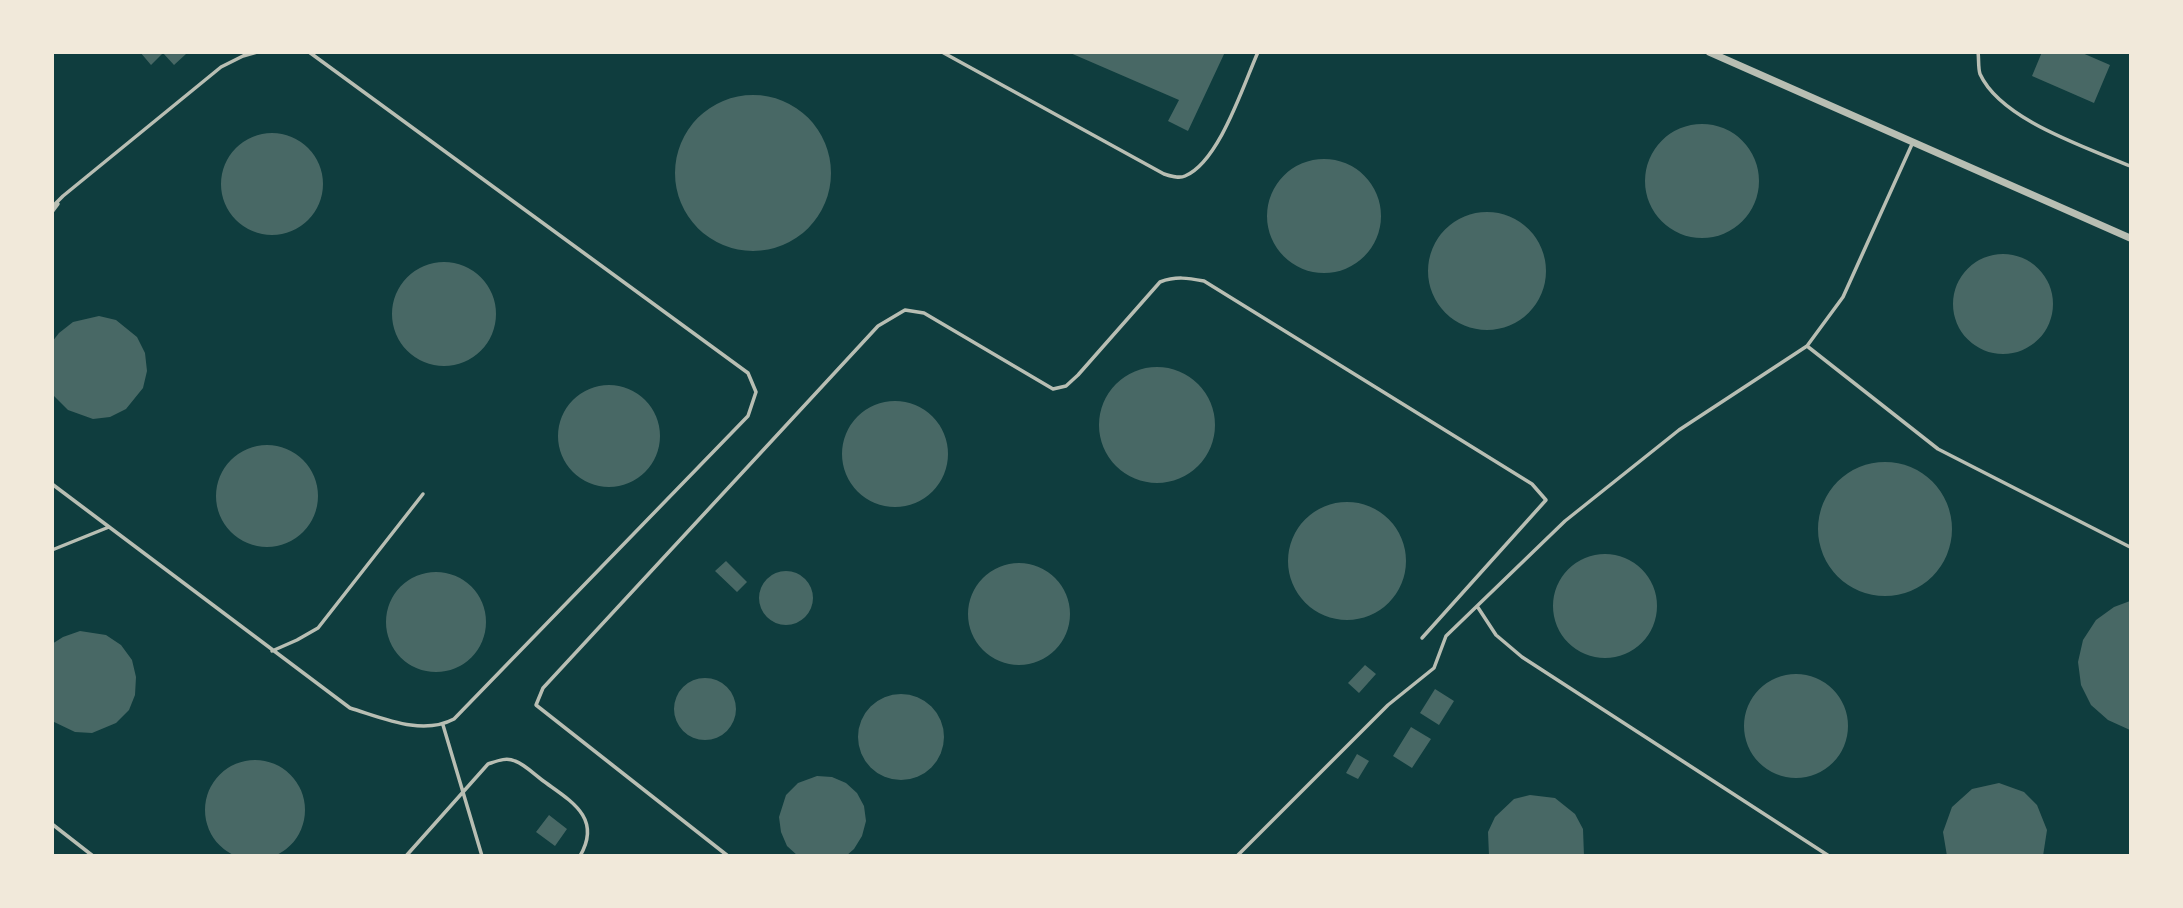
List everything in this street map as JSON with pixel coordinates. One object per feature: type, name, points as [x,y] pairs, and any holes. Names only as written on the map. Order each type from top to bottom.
[{"type":"street","points":[[1709,52],[2130,238]]},
{"type":"lane","points":[[52,209],[63,196],[221,67],[257,52]]},
{"type":"lane","points":[[52,484],[350,708],[424,727],[443,725],[454,719],[748,416],[756,392],[748,373],[309,52]]},
{"type":"lane","points":[[942,52],[1164,174],[1182,178],[1197,169],[1215,149],[1258,52]]},
{"type":"lane","points":[[1978,52],[1979,73],[1997,98],[2036,126],[2130,166]]},
{"type":"lane","points":[[1237,856],[1388,705],[1434,668],[1446,636],[1565,521],[1679,430],[1807,346],[1843,297],[1913,142]]},
{"type":"lane","points":[[728,856],[536,705],[543,688],[878,326],[905,310],[924,313],[1054,389],[1066,386],[1078,375],[1160,282],[1187,277],[1204,281],[1532,485],[1546,500],[1422,638]]},
{"type":"lane","points":[[1807,346],[1938,449],[2130,547]]},
{"type":"lane","points":[[272,651],[318,628],[423,494]]},
{"type":"lane","points":[[52,550],[109,527]]},
{"type":"lane","points":[[1477,606],[1496,635],[1522,657],[1829,856]]},
{"type":"lane","points":[[443,725],[482,856]]},
{"type":"lane","points":[[406,856],[488,764],[501,759],[515,761],[577,806],[588,823],[588,844],[580,856]]},
{"type":"lane","points":[[52,824],[93,856]]},
{"type":"building","points":[[140,52],[185,52],[186,54],[174,65],[163,53],[151,65]]},
{"type":"building","points":[[1068,52],[1225,52],[1188,131],[1168,121],[1179,100]]},
{"type":"building","points":[[2042,52],[2080,52],[2110,65],[2094,103],[2032,76]]},
{"type":"building","points":[[753,95],[783,101],[808,118],[825,143],[831,173],[825,203],[808,228],[783,245],[753,251],[723,245],[698,228],[681,203],[675,173],[681,143],[698,118],[723,101]]},
{"type":"building","points":[[1702,124],[1724,128],[1743,140],[1755,159],[1759,181],[1755,203],[1743,222],[1724,234],[1702,238],[1680,234],[1661,222],[1649,203],[1645,181],[1649,159],[1661,140],[1680,128]]},
{"type":"building","points":[[272,133],[292,137],[308,148],[319,164],[323,184],[319,204],[308,220],[292,231],[272,235],[252,231],[236,220],[225,204],[221,184],[225,164],[236,148],[252,137]]},
{"type":"building","points":[[1324,159],[1346,163],[1365,175],[1377,194],[1381,216],[1377,238],[1365,257],[1346,269],[1324,273],[1302,269],[1283,257],[1271,238],[1267,216],[1271,194],[1283,175],[1302,163]]},
{"type":"building","points":[[1487,212],[1510,217],[1529,229],[1541,248],[1546,271],[1541,294],[1529,313],[1510,325],[1487,330],[1464,325],[1445,313],[1433,294],[1428,271],[1433,248],[1445,229],[1464,217]]},
{"type":"building","points":[[2003,254],[2022,258],[2038,269],[2049,285],[2053,304],[2049,323],[2038,339],[2022,350],[2003,354],[1984,350],[1968,339],[1957,323],[1953,304],[1957,285],[1968,269],[1984,258]]},
{"type":"building","points":[[444,262],[464,266],[481,277],[492,294],[496,314],[492,334],[481,351],[464,362],[444,366],[424,362],[407,351],[396,334],[392,314],[396,294],[407,277],[424,266]]},
{"type":"building","points":[[99,316],[116,320],[137,337],[145,353],[147,371],[143,388],[126,409],[110,417],[93,419],[68,410],[52,394],[52,342],[73,322]]},
{"type":"building","points":[[1157,367],[1179,372],[1198,384],[1210,403],[1215,425],[1210,447],[1198,466],[1179,478],[1157,483],[1135,478],[1116,466],[1104,447],[1099,425],[1104,403],[1116,384],[1135,372]]},
{"type":"building","points":[[609,385],[628,389],[645,400],[656,417],[660,436],[656,455],[645,472],[628,483],[609,487],[590,483],[573,472],[562,455],[558,436],[562,417],[573,400],[590,389]]},
{"type":"building","points":[[895,401],[915,405],[932,417],[944,434],[948,454],[944,474],[932,491],[915,503],[895,507],[875,503],[858,491],[846,474],[842,454],[846,434],[858,417],[875,405]]},
{"type":"building","points":[[267,445],[286,449],[303,460],[314,477],[318,496],[314,515],[303,532],[286,543],[267,547],[248,543],[231,532],[220,515],[216,496],[220,477],[231,460],[248,449]]},
{"type":"building","points":[[1885,462],[1911,467],[1933,481],[1947,503],[1952,529],[1947,555],[1933,577],[1911,591],[1885,596],[1859,591],[1837,577],[1823,555],[1818,529],[1823,503],[1837,481],[1859,467]]},
{"type":"building","points":[[1347,502],[1370,506],[1389,519],[1402,538],[1406,561],[1402,584],[1389,603],[1370,616],[1347,620],[1324,616],[1305,603],[1292,584],[1288,561],[1292,538],[1305,519],[1324,506]]},
{"type":"building","points":[[1605,554],[1625,558],[1648,577],[1653,586],[1657,606],[1653,626],[1634,649],[1625,654],[1605,658],[1585,654],[1562,635],[1557,626],[1553,606],[1557,586],[1576,563],[1585,558]]},
{"type":"building","points":[[726,561],[747,582],[737,592],[715,571]]},
{"type":"building","points":[[1019,563],[1038,567],[1055,578],[1066,595],[1070,614],[1066,633],[1055,650],[1038,661],[1019,665],[1000,661],[983,650],[972,633],[968,614],[972,595],[983,578],[1000,567]]},
{"type":"building","points":[[786,571],[805,579],[813,598],[805,617],[786,625],[767,617],[759,598],[767,579]]},
{"type":"building","points":[[436,572],[464,580],[478,594],[486,622],[478,650],[464,664],[436,672],[408,664],[394,650],[386,622],[394,594],[408,580]]},
{"type":"building","points":[[2130,601],[2130,730],[2108,720],[2091,705],[2081,685],[2078,662],[2083,640],[2096,620],[2114,607]]},
{"type":"building","points":[[80,631],[106,635],[121,645],[132,660],[136,677],[135,695],[129,710],[116,723],[92,733],[75,732],[52,721],[52,644]]},
{"type":"building","points":[[1365,665],[1376,674],[1359,693],[1348,683]]},
{"type":"building","points":[[1796,674],[1816,678],[1833,689],[1844,706],[1848,726],[1844,746],[1833,763],[1816,774],[1796,778],[1776,774],[1759,763],[1748,746],[1744,726],[1748,706],[1759,689],[1776,678]]},
{"type":"building","points":[[705,678],[727,687],[736,709],[727,731],[705,740],[683,731],[674,709],[683,687]]},
{"type":"building","points":[[1435,689],[1454,701],[1439,725],[1420,713]]},
{"type":"building","points":[[893,694],[909,694],[932,706],[941,720],[944,737],[941,754],[932,768],[909,780],[893,780],[877,773],[865,761],[858,745],[858,729],[865,713],[877,701]]},
{"type":"building","points":[[1411,727],[1431,739],[1412,768],[1393,756]]},
{"type":"building","points":[[1357,754],[1369,761],[1358,779],[1346,773]]},
{"type":"building","points":[[255,760],[283,768],[297,782],[305,810],[297,838],[283,852],[255,860],[227,852],[213,838],[205,810],[213,782],[227,768]]},
{"type":"building","points":[[817,776],[832,777],[846,783],[857,793],[864,806],[866,821],[862,836],[846,856],[798,856],[787,846],[781,832],[779,817],[786,795],[798,783]]},
{"type":"building","points":[[1999,783],[2024,792],[2037,805],[2047,830],[2043,856],[1947,856],[1943,832],[1952,807],[1972,789]]},
{"type":"building","points":[[1530,795],[1555,798],[1575,814],[1583,829],[1584,856],[1489,856],[1488,832],[1495,817],[1514,799]]},
{"type":"building","points":[[549,815],[567,829],[555,846],[536,832]]}]
